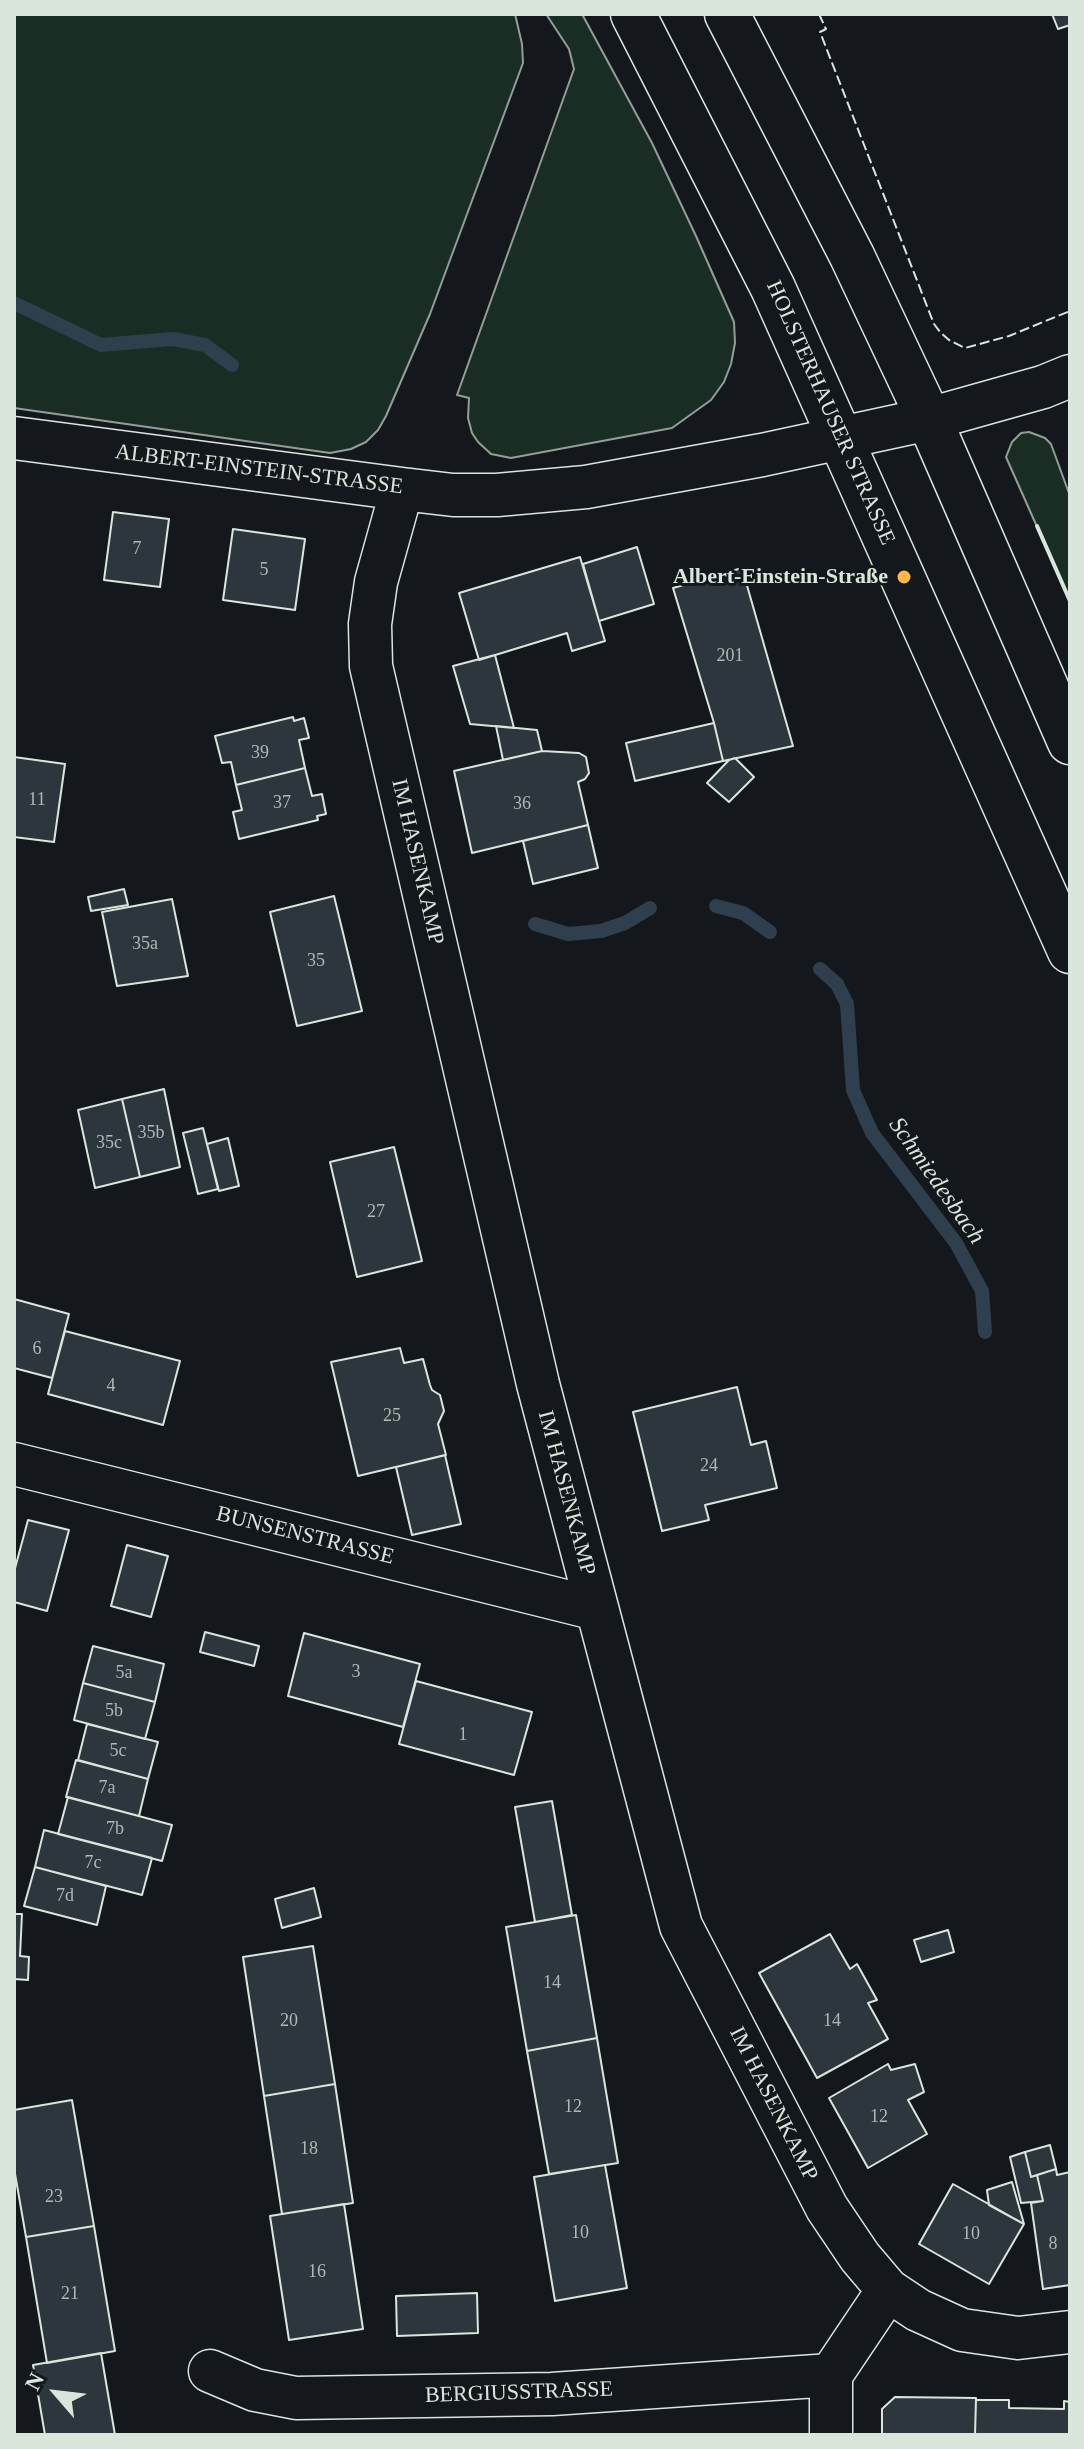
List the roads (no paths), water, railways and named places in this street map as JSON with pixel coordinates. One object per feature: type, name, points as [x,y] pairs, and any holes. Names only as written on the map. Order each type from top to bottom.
[{"type":"main road","name":"HOLSTERHAUSER STRASSE","points":[[633,14],[773,288],[1070,951]]},
{"type":"main road","points":[[727,14],[852,256],[929,419],[1070,742]]},
{"type":"street","name":"ALBERT-EINSTEIN-STRASSE","points":[[14,438],[402,489],[453,495],[497,495],[586,487],[762,455],[929,419],[1043,387],[1070,376]]},
{"type":"street","name":"IM HASENKAMP","points":[[402,489],[376,582],[370,624],[371,666],[538,1384],[681,1926],[827,2208],[860,2257],[888,2290]]},
{"type":"street","name":"BUNSENSTRASSE","points":[[14,1464],[597,1609]]},
{"type":"street","points":[[831,2435],[831,2375],[888,2290],[918,2310],[962,2330],[1018,2338],[1070,2332]]},
{"type":"street","name":"BERGIUSSTRASSE","points":[[210,2371],[255,2390],[296,2398],[552,2394],[831,2375]]},
{"type":"waterway","name":"Schmiedesbach","points":[[14,303],[101,345],[173,339],[205,345],[232,365]]},
{"type":"waterway","name":"Schmiedesbach","points":[[716,906],[743,913],[770,932]]},
{"type":"waterway","name":"Schmiedesbach","points":[[535,924],[568,934],[601,931],[625,923],[650,908]]},
{"type":"waterway","name":"Schmiedesbach","points":[[820,969],[837,984],[847,1004],[853,1090],[872,1133],[956,1243],[982,1291],[985,1332]]},
{"type":"place","name":"Albert-Einstein-Straße","points":[[904,577]]}]
